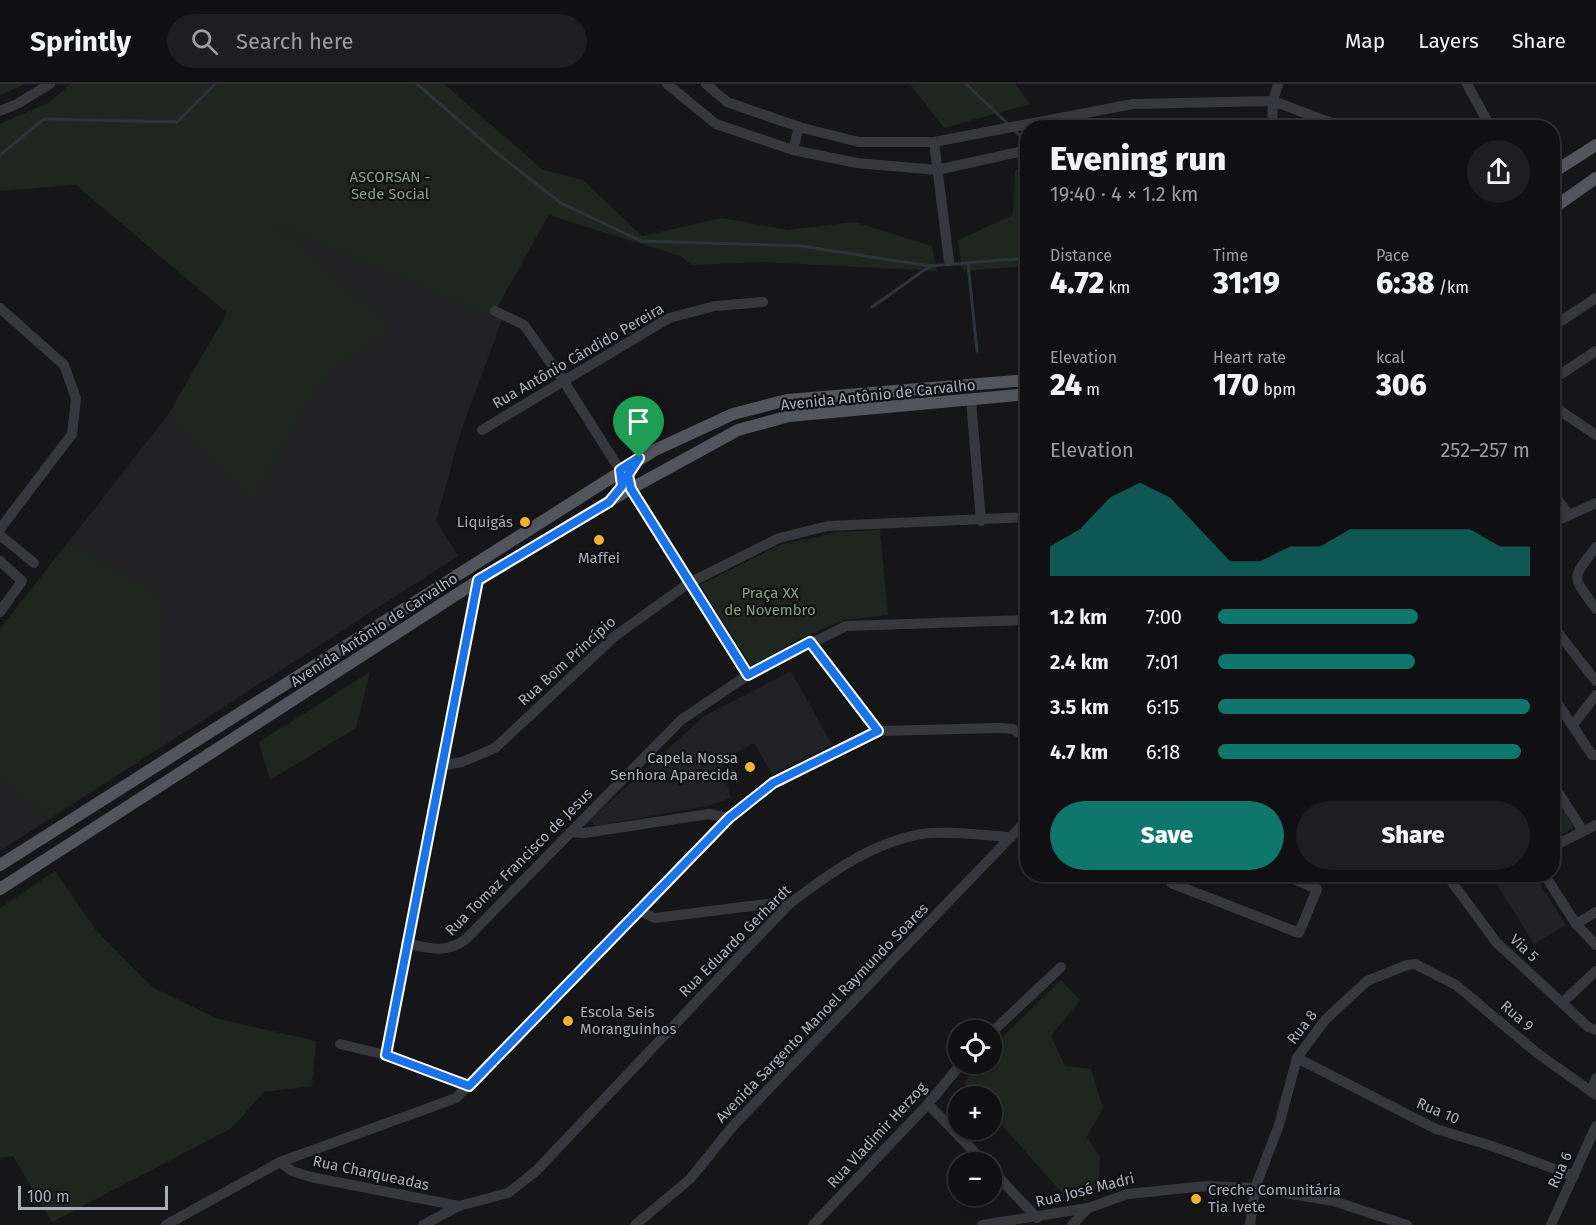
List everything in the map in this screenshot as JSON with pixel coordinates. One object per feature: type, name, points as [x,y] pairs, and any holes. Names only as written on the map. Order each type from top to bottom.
[{"type":"main road","points":[[1560,168],[1596,145]]},
{"type":"main road","points":[[1560,203],[1596,178]]},
{"type":"main road","name":"Avenida Antônio de Carvalho","points":[[0,865],[63,822],[350,645],[639,458],[733,414],[788,399],[1020,381]]},
{"type":"main road","name":"Avenida Antônio de Carvalho","points":[[0,890],[478,580],[631,489],[738,430],[789,417],[1020,395]]},
{"type":"main road","points":[[631,489],[628,475],[639,458]]},
{"type":"main road","points":[[609,502],[622,486],[620,470]]},
{"type":"main road","points":[[63,822],[75,842]]},
{"type":"main road","points":[[48,832],[60,852]]},
{"type":"street","points":[[0,111],[18,104],[50,84]]},
{"type":"street","points":[[667,84],[716,124],[793,150],[857,164],[937,170],[1020,152]]},
{"type":"street","points":[[706,84],[727,102],[799,128],[859,142],[934,142],[1020,126]]},
{"type":"street","points":[[1275,120],[1273,101],[1278,84]]},
{"type":"street","points":[[1467,84],[1487,120]]},
{"type":"street","points":[[1049,120],[1133,104],[1273,101],[1324,120]]},
{"type":"street","points":[[793,150],[799,128]]},
{"type":"street","points":[[934,142],[949,261]]},
{"type":"street","points":[[1560,322],[1596,298]]},
{"type":"street","name":"Rua Antônio Cândido Pereira","points":[[482,430],[669,318],[715,306],[763,302]]},
{"type":"street","points":[[0,308],[64,365],[76,398],[72,434],[0,529]]},
{"type":"street","points":[[495,310],[524,325],[563,380],[620,470]]},
{"type":"street","points":[[1560,375],[1596,351]]},
{"type":"street","points":[[971,400],[981,521]]},
{"type":"street","points":[[1560,410],[1596,435]]},
{"type":"street","points":[[631,489],[748,675]]},
{"type":"street","points":[[1560,503],[1569,515]]},
{"type":"street","points":[[1560,519],[1596,503]]},
{"type":"street","name":"Rua Bom Princípio","points":[[440,766],[462,762],[495,747],[615,636],[689,583],[779,538],[828,526],[1020,518]]},
{"type":"street","points":[[0,535],[34,563]]},
{"type":"street","points":[[1596,547],[1576,573],[1575,580],[1596,609]]},
{"type":"street","points":[[0,561],[22,581],[0,612]]},
{"type":"street","points":[[386,1055],[440,766],[478,580]]},
{"type":"street","name":"Rua Tomaz Francisco de Jesus","points":[[406,943],[441,950],[453,948],[465,940],[681,720],[748,675],[810,642],[846,626],[1020,620]]},
{"type":"street","points":[[1560,635],[1596,681]]},
{"type":"street","points":[[810,642],[878,731]]},
{"type":"street","points":[[1573,725],[1596,694]]},
{"type":"street","points":[[1560,706],[1592,755],[1596,755]]},
{"type":"street","points":[[166,1225],[280,1162],[456,1098],[729,818],[773,783],[878,731],[1013,729],[1020,734]]},
{"type":"street","points":[[1560,795],[1583,831]]},
{"type":"street","points":[[571,832],[584,833],[709,814],[729,818]]},
{"type":"street","points":[[1560,843],[1596,825]]},
{"type":"street","name":"Avenida Sargento Manoel Raymundo Soares","points":[[635,1225],[690,1179],[733,1126],[1020,827]]},
{"type":"street","name":"Rua Eduardo Gerhardt","points":[[459,1206],[508,1193],[536,1171],[788,905],[829,873],[883,847],[923,834],[1011,837]]},
{"type":"street","points":[[1172,883],[1297,933],[1301,931],[1317,889],[1301,882]]},
{"type":"street","name":"Via 5","points":[[1452,882],[1496,942],[1562,1003],[1596,1030]]},
{"type":"street","points":[[1549,882],[1576,924],[1596,945]]},
{"type":"street","points":[[639,910],[655,918],[775,903],[788,905]]},
{"type":"street","points":[[1576,924],[1596,912]]},
{"type":"street","name":"Rua 8","points":[[1250,1225],[1255,1188],[1279,1125],[1297,1058],[1325,1020],[1367,981],[1415,964]]},
{"type":"street","name":"Rua 9","points":[[1415,964],[1456,985],[1537,1053],[1594,1093]]},
{"type":"street","points":[[1002,1023],[1061,967]]},
{"type":"street","points":[[1562,1003],[1596,971]]},
{"type":"street","points":[[340,1044],[386,1055],[469,1086]]},
{"type":"street","name":"Rua 10","points":[[1297,1058],[1436,1129],[1574,1176]]},
{"type":"street","name":"Rua Vladimir Herzog","points":[[813,1225],[928,1104],[953,1074]]},
{"type":"street","points":[[1594,1093],[1596,1078]]},
{"type":"street","points":[[928,1104],[974,1152]]},
{"type":"street","name":"Rua 6","points":[[1551,1225],[1596,1126]]},
{"type":"street","name":"Rua Charqueadas","points":[[280,1162],[292,1171],[310,1177],[459,1206]]},
{"type":"street","points":[[1002,1181],[1037,1218]]},
{"type":"street","name":"Rua José Madri","points":[[982,1225],[1088,1208],[1128,1194],[1207,1186],[1255,1188],[1333,1201],[1407,1225]]},
{"type":"street","points":[[423,1225],[459,1206]]},
{"type":"street","points":[[1072,1225],[1088,1208]]},
{"type":"shaded area","points":[[271,222],[502,320],[462,428],[436,521],[458,556],[0,851],[0,629],[168,415],[228,313]]},
{"type":"shaded area","points":[[791,671],[832,745],[772,774],[754,743],[721,761],[731,798],[707,806],[595,826],[590,820],[704,716]]},
{"type":"shaded area","points":[[1538,882],[1566,925],[1534,944],[1496,883]]},
{"type":"green space","points":[[0,84],[26,84],[0,95]]},
{"type":"green space","name":"ASCORSAN - Sede Social","points":[[70,84],[444,84],[543,170],[583,180],[642,236],[722,218],[788,230],[854,222],[932,246],[937,271],[762,262],[692,265],[680,256],[549,215],[492,316],[274,224],[391,328],[326,375],[298,416],[254,499],[168,415],[227,313],[76,185],[0,191],[0,124],[50,102]]},
{"type":"green space","points":[[910,84],[1015,84],[1030,104],[944,128]]},
{"type":"green space","points":[[1020,169],[1020,267],[962,271],[958,240],[1013,215],[1015,170]]},
{"type":"green space","name":"Praça XX de Novembro","points":[[880,530],[888,615],[844,620],[805,636],[751,666],[700,585],[780,545],[839,532]]},
{"type":"green space","points":[[68,542],[162,597],[160,745],[48,819],[0,773],[0,629]]},
{"type":"green space","points":[[370,672],[356,728],[270,780],[259,742]]},
{"type":"green space","points":[[1560,805],[1574,827],[1560,836]]},
{"type":"green space","points":[[55,871],[96,930],[152,987],[218,1019],[316,1041],[312,1086],[264,1092],[232,1128],[52,1222],[13,1156],[0,1158],[0,908]]},
{"type":"green space","points":[[1061,980],[1080,1000],[1051,1036],[1065,1066],[1091,1069],[1103,1108],[1087,1137],[1100,1157],[1098,1187],[1063,1194],[1002,1125],[1002,1086],[967,1086],[964,1083],[971,1074],[1002,1074],[1002,1037]]},
{"type":"waterway","points":[[0,155],[44,119],[177,122],[215,84]]},
{"type":"waterway","points":[[417,84],[498,154],[561,203],[641,241],[801,246],[930,266],[1020,259]]},
{"type":"waterway","points":[[966,84],[1008,124]]},
{"type":"waterway","points":[[1015,131],[1020,136]]},
{"type":"waterway","points":[[968,264],[977,351]]},
{"type":"waterway","points":[[872,307],[930,266]]},
{"type":"place","name":"Liquigás","points":[[525,522]]},
{"type":"place","name":"Maffei","points":[[599,540]]},
{"type":"place","name":"Capela Nossa Senhora Aparecida","points":[[750,767]]},
{"type":"place","name":"Escola Seis Moranguinhos","points":[[568,1021]]},
{"type":"place","name":"Creche Comunitária Tia Ivete","points":[[1196,1199]]},
{"type":"route","points":[[639,458],[629,471],[631,489],[748,675],[810,642],[878,731],[773,783],[729,818],[469,1086],[386,1055],[440,766],[478,580],[609,502],[621,490],[620,470],[639,458]]}]
